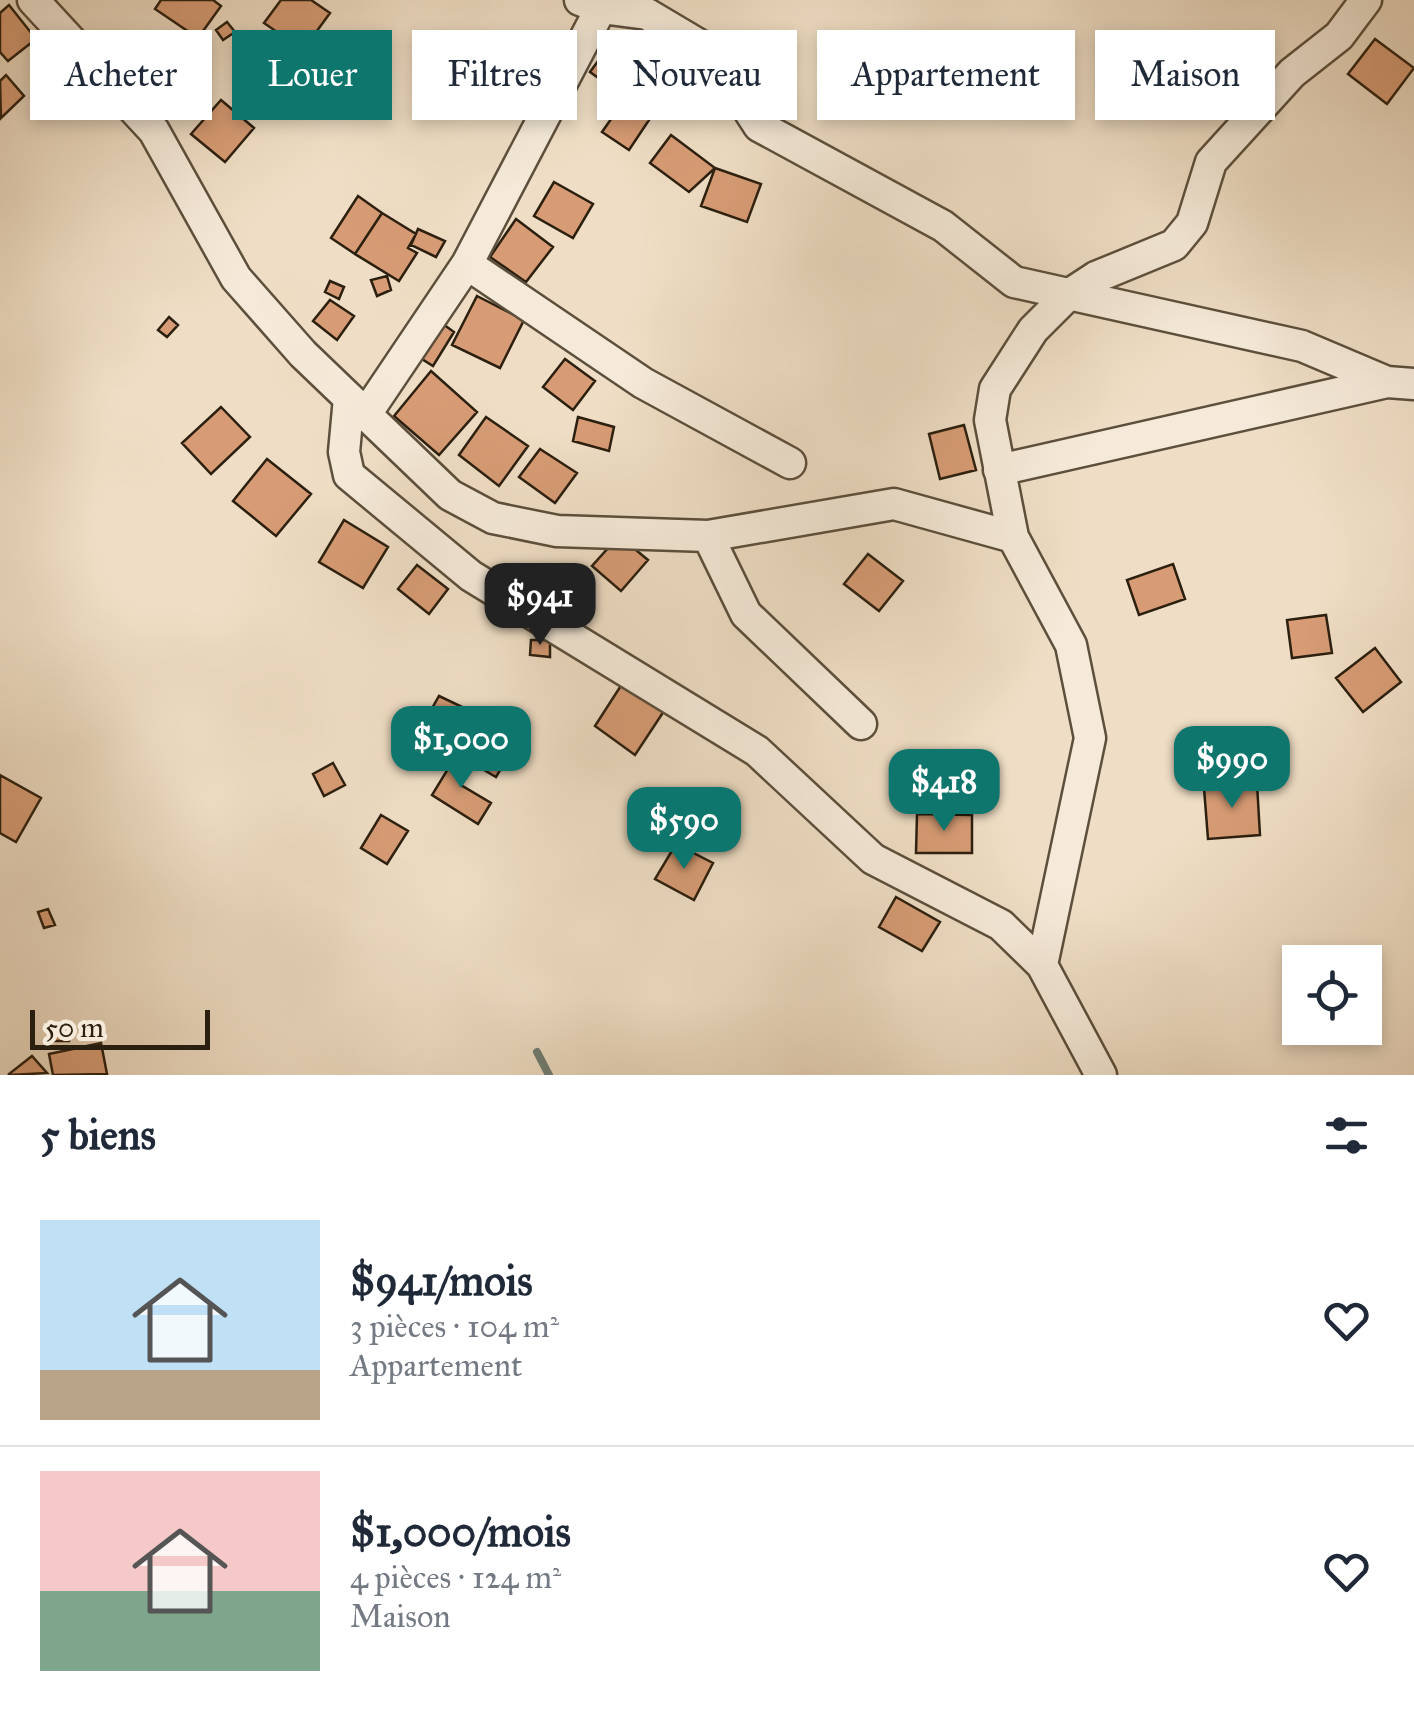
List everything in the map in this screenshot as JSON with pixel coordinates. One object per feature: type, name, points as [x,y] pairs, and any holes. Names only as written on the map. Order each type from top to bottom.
[{"type":"street","points":[[32,0],[154,130],[236,278],[357,406],[450,494],[493,518],[557,531],[708,536],[894,504],[1013,537]]},
{"type":"street","points":[[647,14],[679,0]]},
{"type":"street","points":[[1042,965],[1090,738],[1070,645],[1013,537],[990,420],[995,389],[1033,330],[1066,296],[1096,277],[1174,244],[1192,222],[1211,162],[1292,73],[1339,36],[1366,0]]},
{"type":"street","points":[[1102,1075],[1042,965],[1001,925],[872,859],[757,750],[471,576],[349,476],[344,452],[357,406],[467,264],[590,4],[647,14],[711,52],[759,126],[943,226],[1014,282],[1066,296],[1154,310],[1302,346],[1401,383]]},
{"type":"street","points":[[467,264],[643,383],[790,463]]},
{"type":"street","points":[[999,470],[1401,383]]},
{"type":"street","points":[[708,536],[746,614],[861,724]]},
{"type":"building","points":[[161,0],[213,0],[221,6],[204,30],[186,30],[155,9]]},
{"type":"building","points":[[281,0],[311,0],[330,13],[318,30],[274,30],[264,23]]},
{"type":"building","points":[[9,5],[30,31],[30,44],[8,61],[0,52],[0,13]]},
{"type":"building","points":[[227,22],[233,30],[223,40],[216,30]]},
{"type":"building","points":[[1375,39],[1414,68],[1387,104],[1348,74]]},
{"type":"building","points":[[6,75],[24,96],[1,118],[0,81]]},
{"type":"building","points":[[221,100],[232,109],[232,120],[245,120],[254,128],[225,162],[191,134],[203,120],[212,120],[212,110]]},
{"type":"building","points":[[610,120],[649,120],[629,150],[602,132]]},
{"type":"building","points":[[671,135],[715,168],[689,192],[650,163]]},
{"type":"building","points":[[715,168],[761,184],[747,222],[701,206]]},
{"type":"building","points":[[554,182],[593,204],[573,238],[534,216]]},
{"type":"building","points":[[358,196],[382,213],[355,254],[331,238]]},
{"type":"building","points":[[382,213],[416,234],[408,248],[417,253],[399,281],[355,254]]},
{"type":"building","points":[[516,219],[553,247],[526,282],[490,257]]},
{"type":"building","points":[[418,229],[445,241],[436,257],[411,245]]},
{"type":"building","points":[[387,276],[391,290],[377,296],[371,280]]},
{"type":"building","points":[[330,281],[344,287],[339,299],[325,292]]},
{"type":"building","points":[[477,296],[524,320],[500,368],[452,345]]},
{"type":"building","points":[[330,300],[354,316],[337,340],[313,321]]},
{"type":"building","points":[[169,317],[178,325],[167,337],[158,330]]},
{"type":"building","points":[[436,319],[454,332],[433,366],[414,354]]},
{"type":"building","points":[[565,359],[595,381],[573,410],[543,387]]},
{"type":"building","points":[[431,371],[477,412],[439,455],[394,416]]},
{"type":"building","points":[[221,407],[250,437],[211,474],[182,443]]},
{"type":"building","points":[[486,417],[528,446],[499,486],[459,455]]},
{"type":"building","points":[[578,417],[614,427],[609,451],[573,441]]},
{"type":"building","points":[[964,425],[976,470],[940,479],[929,434]]},
{"type":"building","points":[[540,449],[577,473],[555,503],[519,477]]},
{"type":"building","points":[[267,459],[311,494],[276,536],[233,501]]},
{"type":"building","points":[[344,520],[388,547],[363,588],[319,562]]},
{"type":"building","points":[[619,536],[648,560],[621,591],[592,566]]},
{"type":"building","points":[[868,554],[903,581],[879,611],[844,584]]},
{"type":"building","points":[[1173,564],[1185,599],[1139,615],[1127,580]]},
{"type":"building","points":[[417,565],[448,589],[429,614],[398,589]]},
{"type":"building","points":[[1326,615],[1332,653],[1292,658],[1287,620]]},
{"type":"building","points":[[531,640],[550,640],[550,657],[530,655]]},
{"type":"building","points":[[1375,648],[1401,682],[1363,712],[1336,678]]},
{"type":"building","points":[[622,684],[664,711],[635,755],[595,726]]},
{"type":"building","points":[[439,696],[475,713],[458,747],[421,728]]},
{"type":"building","points":[[482,714],[519,738],[496,777],[457,754]]},
{"type":"building","points":[[443,747],[457,752],[450,768],[436,763]]},
{"type":"building","points":[[457,754],[475,765],[461,785],[491,803],[478,824],[432,795]]},
{"type":"building","points":[[333,763],[345,785],[324,796],[313,774]]},
{"type":"building","points":[[0,775],[41,798],[16,842],[0,833]]},
{"type":"building","points":[[1257,784],[1260,835],[1208,839],[1204,788]]},
{"type":"building","points":[[917,814],[972,815],[972,853],[916,853]]},
{"type":"building","points":[[381,815],[408,831],[387,864],[361,848]]},
{"type":"building","points":[[686,817],[695,823],[686,837],[677,834]]},
{"type":"building","points":[[676,844],[713,863],[694,900],[655,879]]},
{"type":"building","points":[[896,897],[940,922],[922,951],[879,927]]},
{"type":"building","points":[[48,909],[55,925],[44,928],[38,912]]},
{"type":"building","points":[[50,1026],[69,1026],[69,1041],[49,1041]]},
{"type":"building","points":[[101,1043],[107,1074],[53,1075],[49,1054]]},
{"type":"building","points":[[32,1056],[47,1073],[9,1074]]},
{"type":"waterway","points":[[537,1052],[549,1075]]}]
